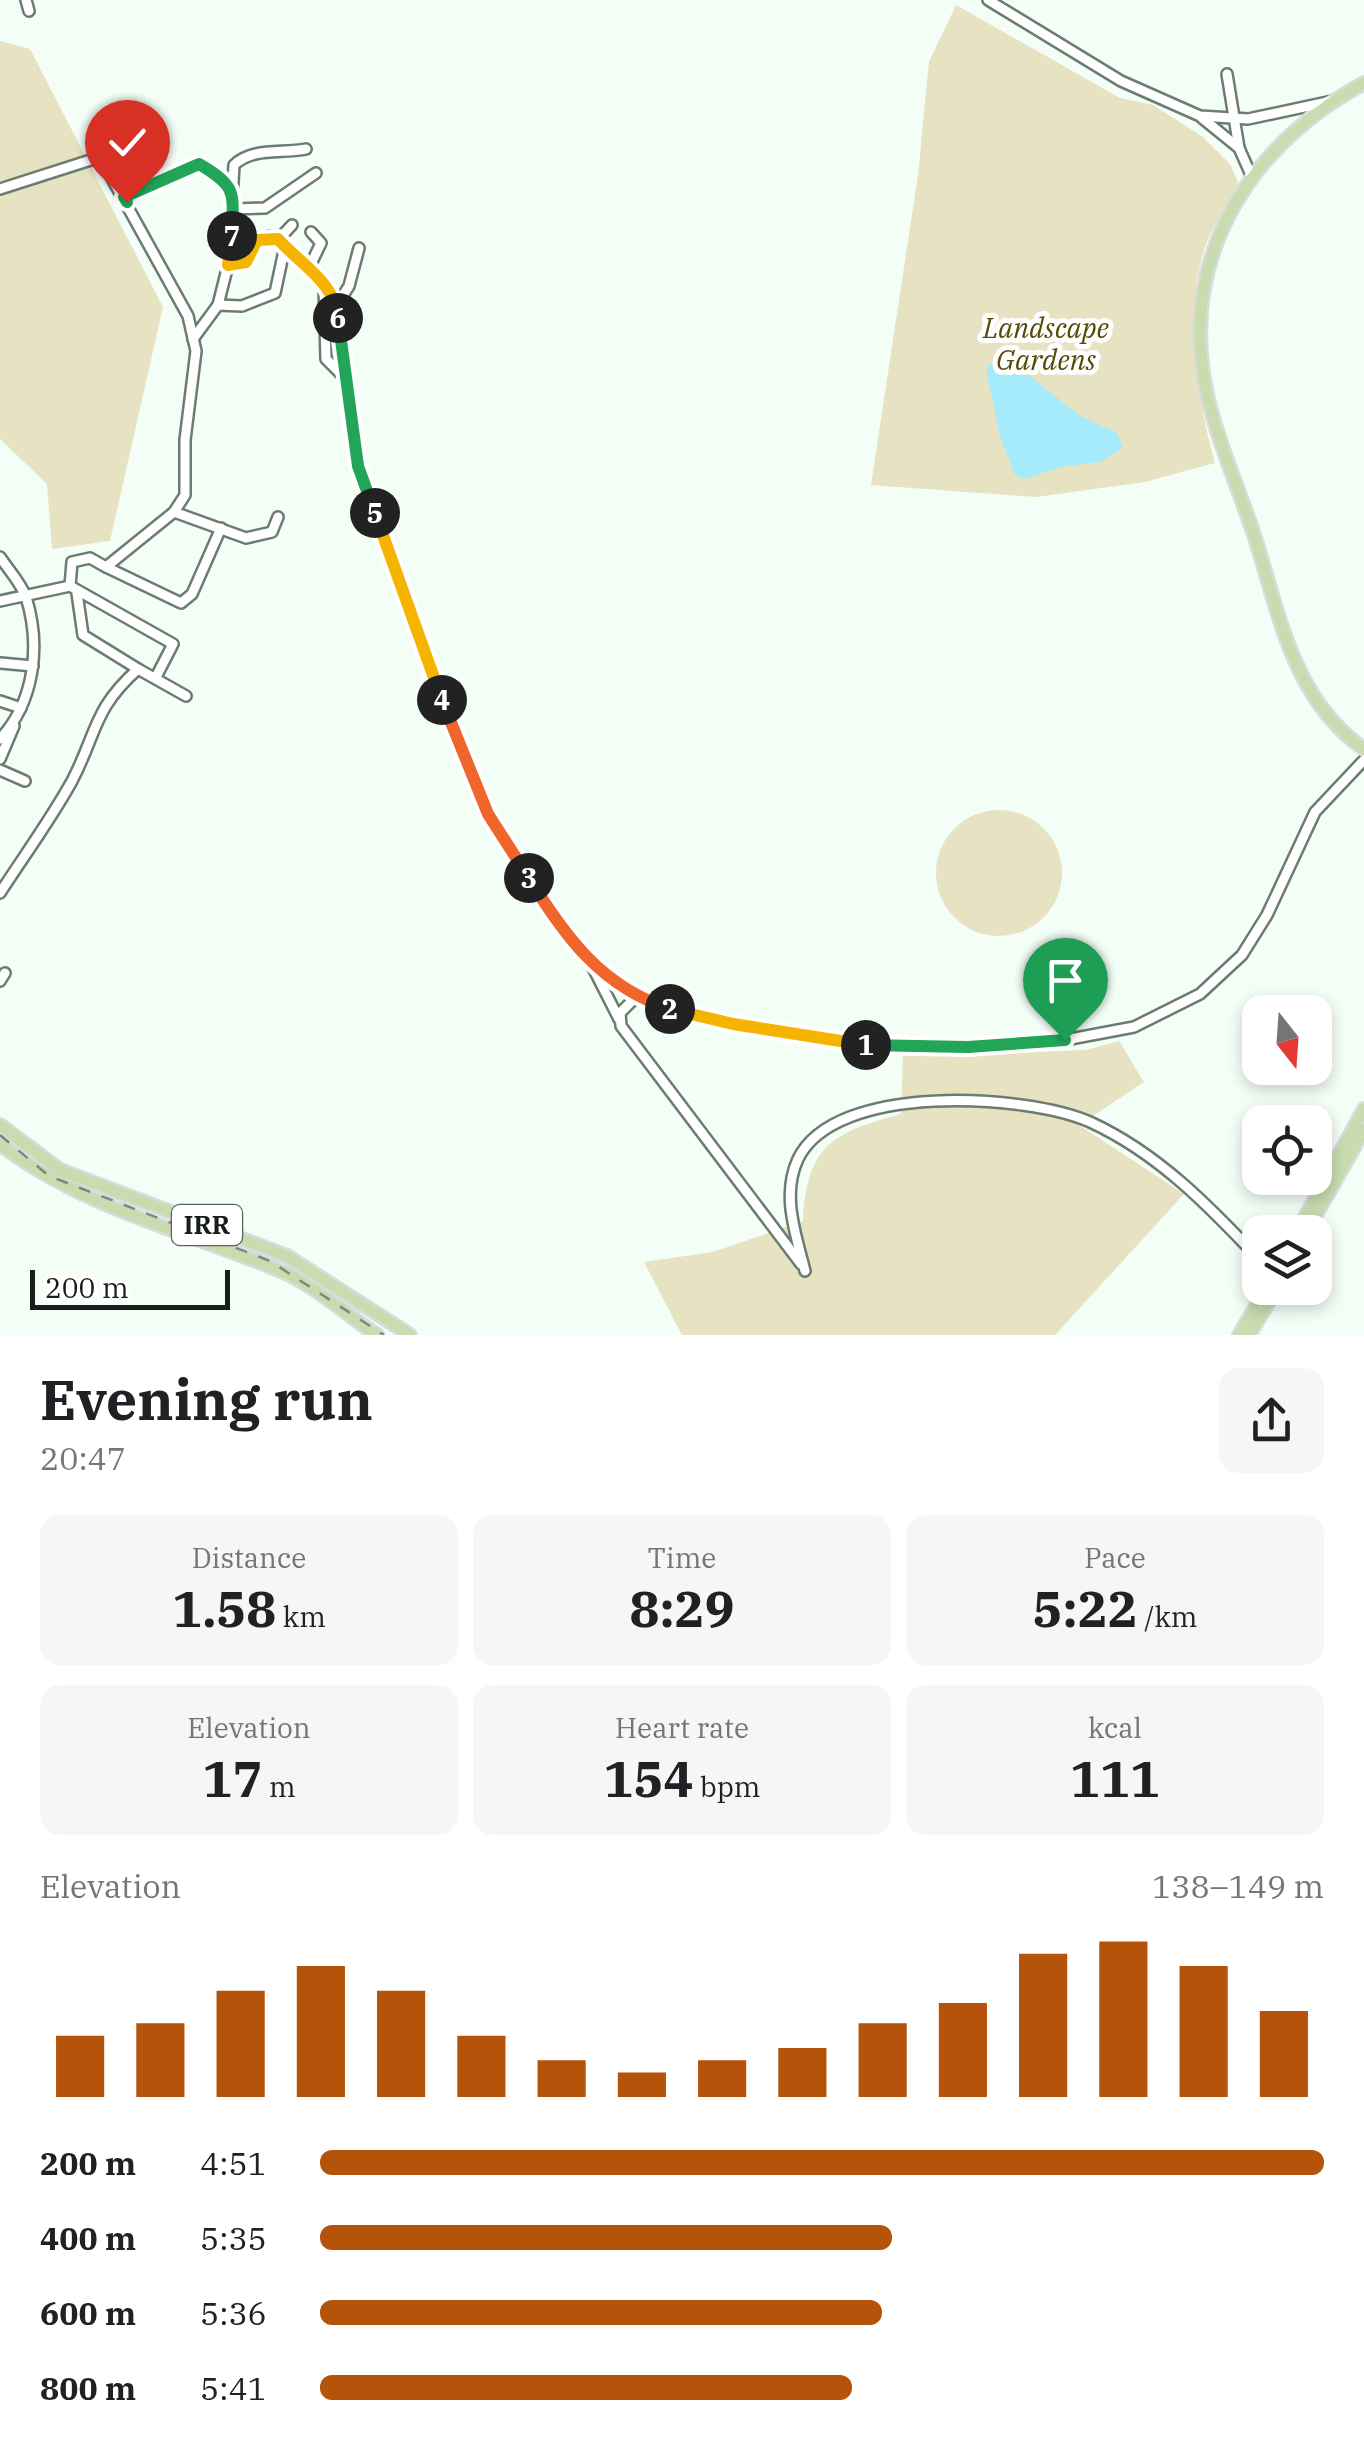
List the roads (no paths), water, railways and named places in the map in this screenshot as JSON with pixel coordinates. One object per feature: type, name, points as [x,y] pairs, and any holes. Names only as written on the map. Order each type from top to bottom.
[{"type":"main road","points":[[1364,83],[1288,134],[1250,175],[1222,226],[1206,285],[1204,368],[1208,400],[1298,671],[1328,715],[1364,749]]},
{"type":"main road","points":[[1315,1215],[1357,1140],[1364,1108]]},
{"type":"main road","name":"IRR","points":[[0,1125],[60,1170],[276,1251],[410,1335]]},
{"type":"main road","points":[[1308,1215],[1357,1140]]},
{"type":"main road","name":"IRR","points":[[0,1144],[54,1182],[286,1273],[377,1335]]},
{"type":"main road","points":[[268,1266],[276,1251]]},
{"type":"main road","points":[[1240,1335],[1257,1305]]},
{"type":"main road","points":[[1249,1335],[1267,1305]]},
{"type":"street","points":[[988,0],[1121,81],[1200,116],[1239,148]]},
{"type":"street","points":[[1227,74],[1239,148],[1250,175]]},
{"type":"street","points":[[1200,116],[1234,121],[1332,101]]},
{"type":"street","points":[[193,338],[218,305],[228,265],[234,191],[231,170],[244,156],[306,149]]},
{"type":"street","points":[[0,189],[100,157],[188,316],[193,338],[184,495],[174,512],[106,567]]},
{"type":"street","points":[[124,197],[199,164],[224,178],[234,191]]},
{"type":"street","points":[[233,209],[265,208],[316,173]]},
{"type":"street","points":[[218,305],[242,306],[275,293],[282,243],[292,225]]},
{"type":"street","points":[[310,266],[321,243],[311,232]]},
{"type":"street","points":[[228,265],[246,262],[257,240],[282,243],[310,266],[337,308],[350,382],[358,466],[472,781],[548,910],[591,964],[619,1020],[806,1270],[791,1204],[797,1162],[803,1151],[860,1114],[922,1102],[1044,1108],[1091,1122],[1148,1155],[1180,1180],[1242,1242]]},
{"type":"street","points":[[322,312],[337,308],[350,286],[359,248]]},
{"type":"street","points":[[324,288],[326,359],[350,382]]},
{"type":"street","points":[[323,328],[342,348]]},
{"type":"street","points":[[174,512],[246,538],[260,538],[272,532],[278,517]]},
{"type":"street","points":[[186,696],[83,635],[68,569],[80,558],[90,558],[181,603],[192,594],[221,528]]},
{"type":"street","points":[[0,557],[25,594],[35,650],[21,708],[0,758]]},
{"type":"street","points":[[0,601],[73,589],[173,644],[156,677]]},
{"type":"street","points":[[0,663],[33,666]]},
{"type":"street","points":[[0,893],[72,780],[96,718],[138,669]]},
{"type":"street","points":[[0,701],[21,708]]},
{"type":"street","points":[[0,739],[15,723]]},
{"type":"street","points":[[591,964],[636,997],[733,1024],[863,1045],[983,1046],[1065,1040],[1134,1026],[1200,994],[1241,956],[1267,915],[1316,812],[1364,760]]},
{"type":"street","points":[[0,770],[26,781]]},
{"type":"street","points":[[619,1020],[626,1003],[636,997]]},
{"type":"water","points":[[996,362],[1026,373],[1080,416],[1117,433],[1123,448],[1100,462],[1060,467],[1024,479],[1015,475],[1000,437],[987,374],[987,366]]},
{"type":"railway","points":[[0,1135],[49,1176],[270,1261],[384,1335]]},
{"type":"park label","name":"Landscape Gardens","points":[[1046,344]]}]
